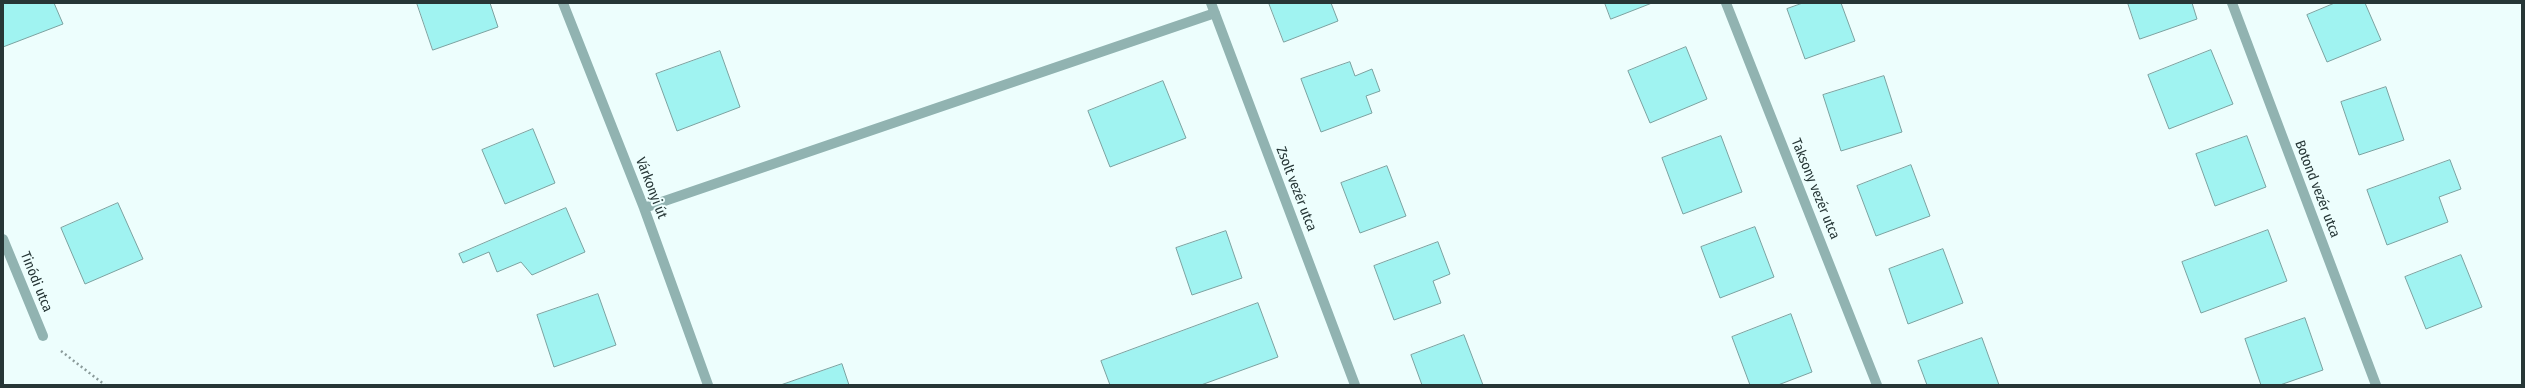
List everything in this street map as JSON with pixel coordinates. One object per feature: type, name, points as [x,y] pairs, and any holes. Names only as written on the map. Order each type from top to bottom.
[{"type":"street","name":"Várkonyi út","points":[[563,3],[644,208],[708,385]]},
{"type":"street","name":"Zsolt vezér utca","points":[[1211,3],[1355,385]]},
{"type":"street","name":"Taksony vezér utca","points":[[1726,3],[1877,385]]},
{"type":"street","name":"Botond vezér utca","points":[[2232,3],[2376,385]]},
{"type":"street","points":[[644,208],[1215,13]]},
{"type":"street","name":"Tinódi utca","points":[[3,239],[43,336]]},
{"type":"path","points":[[43,336],[105,385]]},
{"type":"building","points":[[3,3],[54,3],[63,24],[3,47]]},
{"type":"building","points":[[417,3],[490,3],[498,27],[433,50]]},
{"type":"building","points":[[1269,3],[1331,3],[1338,21],[1284,42]]},
{"type":"building","points":[[1605,3],[1652,3],[1611,19]]},
{"type":"building","points":[[1803,3],[1841,3],[1855,41],[1805,59],[1787,9]]},
{"type":"building","points":[[2128,3],[2192,3],[2197,19],[2140,39]]},
{"type":"building","points":[[2335,3],[2365,3],[2381,40],[2327,62],[2307,15]]},
{"type":"building","points":[[1686,47],[1707,99],[1650,123],[1628,71]]},
{"type":"building","points":[[2211,50],[2233,104],[2169,129],[2148,75]]},
{"type":"building","points":[[720,51],[740,107],[677,131],[656,74]]},
{"type":"building","points":[[1350,62],[1355,76],[1372,69],[1380,91],[1366,96],[1372,113],[1321,132],[1301,79]]},
{"type":"building","points":[[1884,76],[1902,132],[1841,151],[1823,95]]},
{"type":"building","points":[[1163,81],[1186,138],[1110,167],[1088,111]]},
{"type":"building","points":[[2386,87],[2404,140],[2359,155],[2341,102]]},
{"type":"building","points":[[533,129],[555,183],[505,204],[482,150]]},
{"type":"building","points":[[1721,136],[1742,192],[1683,214],[1662,158]]},
{"type":"building","points":[[2247,136],[2266,187],[2215,206],[2196,154]]},
{"type":"building","points":[[2450,160],[2461,189],[2439,197],[2448,222],[2387,245],[2367,190]]},
{"type":"building","points":[[1911,165],[1930,216],[1876,236],[1857,186]]},
{"type":"building","points":[[1387,166],[1406,216],[1360,233],[1341,183]]},
{"type":"building","points":[[118,203],[143,259],[85,284],[61,228]]},
{"type":"building","points":[[566,208],[585,252],[532,275],[521,262],[497,272],[489,252],[463,263],[459,254]]},
{"type":"building","points":[[1755,227],[1774,277],[1720,298],[1701,247]]},
{"type":"building","points":[[2268,230],[2287,281],[2201,313],[2182,262]]},
{"type":"building","points":[[1226,231],[1242,278],[1192,295],[1176,248]]},
{"type":"building","points":[[1438,242],[1450,274],[1433,281],[1441,303],[1394,320],[1374,266]]},
{"type":"building","points":[[1943,249],[1963,303],[1908,324],[1889,269]]},
{"type":"building","points":[[2461,255],[2482,307],[2426,329],[2405,277]]},
{"type":"building","points":[[598,294],[616,345],[554,367],[537,315]]},
{"type":"building","points":[[1258,303],[1278,357],[1201,385],[1110,385],[1101,361]]},
{"type":"building","points":[[1791,314],[1812,372],[1778,385],[1750,385],[1732,337]]},
{"type":"building","points":[[2305,318],[2323,370],[2280,385],[2261,385],[2245,339]]},
{"type":"building","points":[[1464,335],[1483,385],[1422,385],[1411,355]]},
{"type":"building","points":[[1982,338],[1999,385],[1927,385],[1918,361]]},
{"type":"building","points":[[842,364],[849,385],[781,385]]}]
